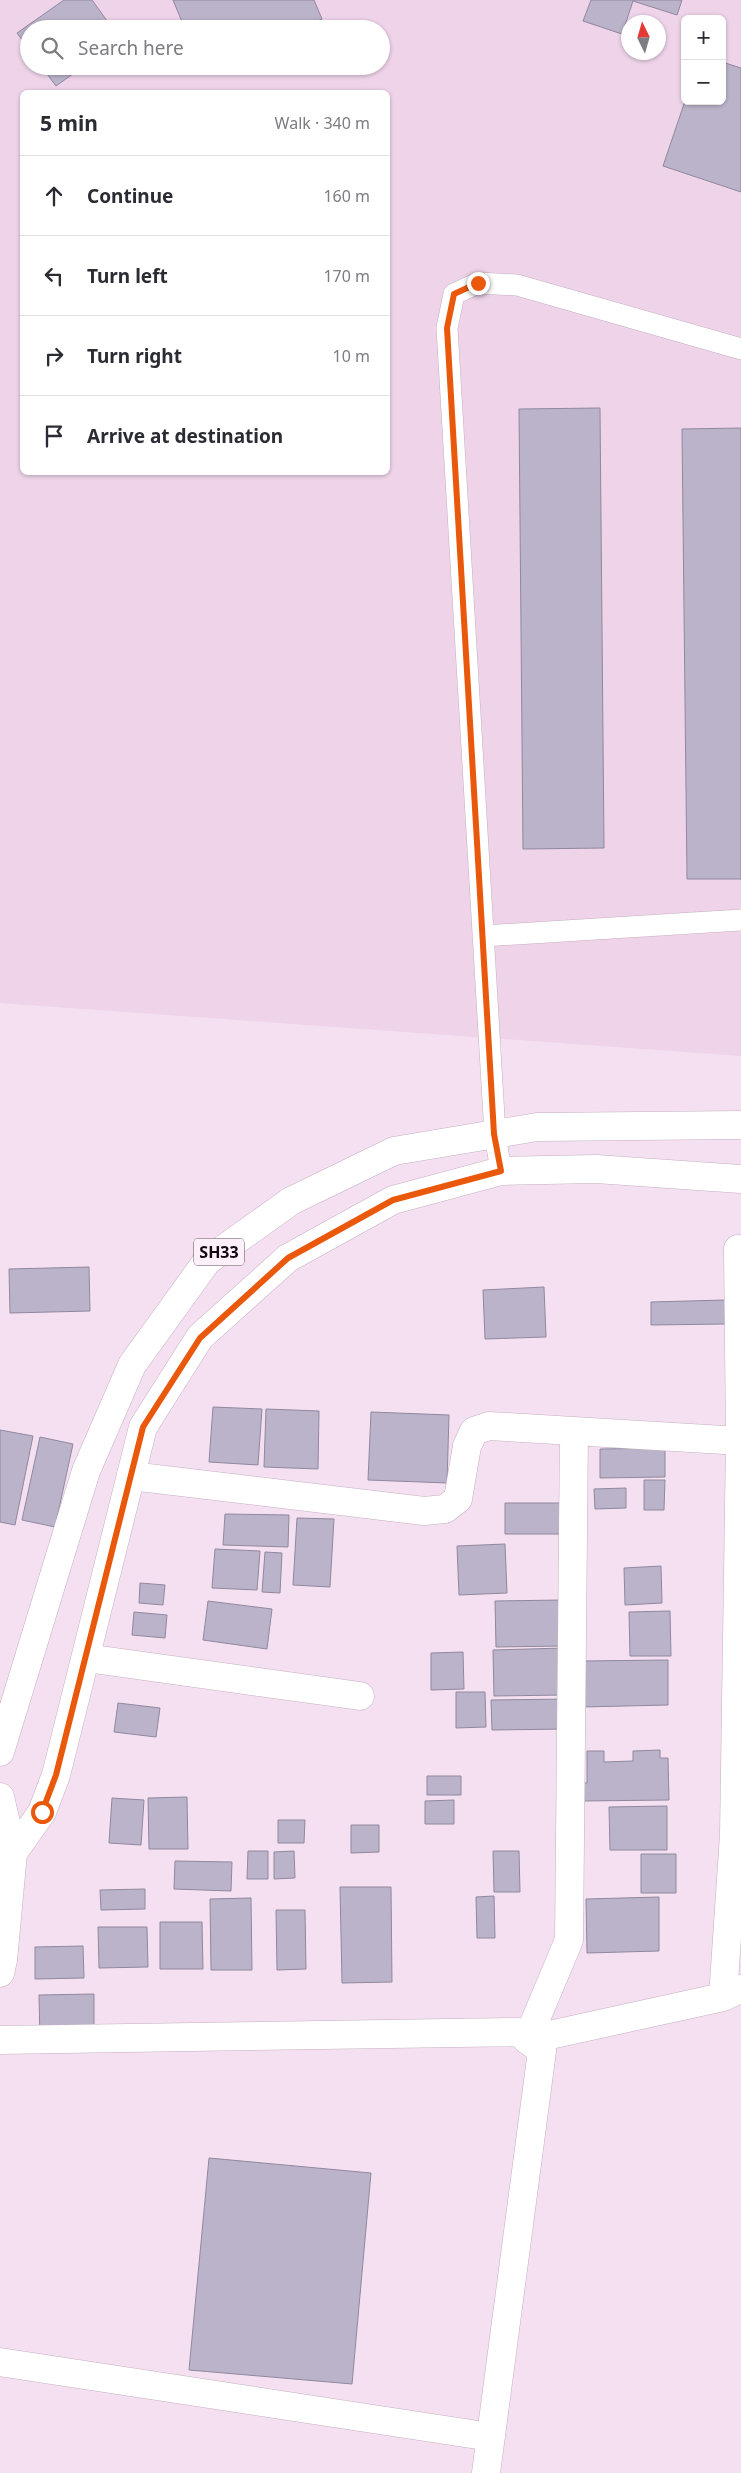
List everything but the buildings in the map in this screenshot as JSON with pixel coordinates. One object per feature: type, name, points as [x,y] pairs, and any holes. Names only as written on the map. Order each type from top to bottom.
[{"type":"street","name":"SH33","points":[[0,1752],[86,1472],[132,1365],[207,1261],[291,1201],[394,1151],[537,1127],[741,1125]]},
{"type":"street","name":"SH33","points":[[13,1853],[42,1812],[56,1775],[143,1427],[200,1338],[288,1258],[393,1200],[501,1171],[596,1169],[741,1179]]},
{"type":"street","points":[[527,2040],[732,1993],[740,1441],[738,1249]]},
{"type":"street","points":[[131,1476],[424,1511],[446,1509],[458,1499],[467,1446],[474,1431],[489,1426],[740,1441]]},
{"type":"street","points":[[527,2040],[569,1940],[574,1431]]},
{"type":"street","points":[[86,1658],[360,1696]]},
{"type":"street","name":"SH33","points":[[0,1798],[13,1853],[0,1973]]},
{"type":"street","points":[[0,2040],[518,2032],[542,2051],[486,2473]]},
{"type":"street","points":[[0,2362],[490,2437]]},
{"type":"lane","points":[[501,1171],[494,1134],[447,328],[454,294],[478,283],[516,285],[741,349]]},
{"type":"lane","points":[[483,936],[741,920]]},
{"type":"shaded area","points":[[0,0],[741,0],[741,1056],[0,1003]]},
{"type":"route","points":[[42,1812],[56,1775],[143,1427],[200,1338],[288,1258],[393,1200],[501,1171],[494,1134],[447,328],[454,294],[478,283]]}]
